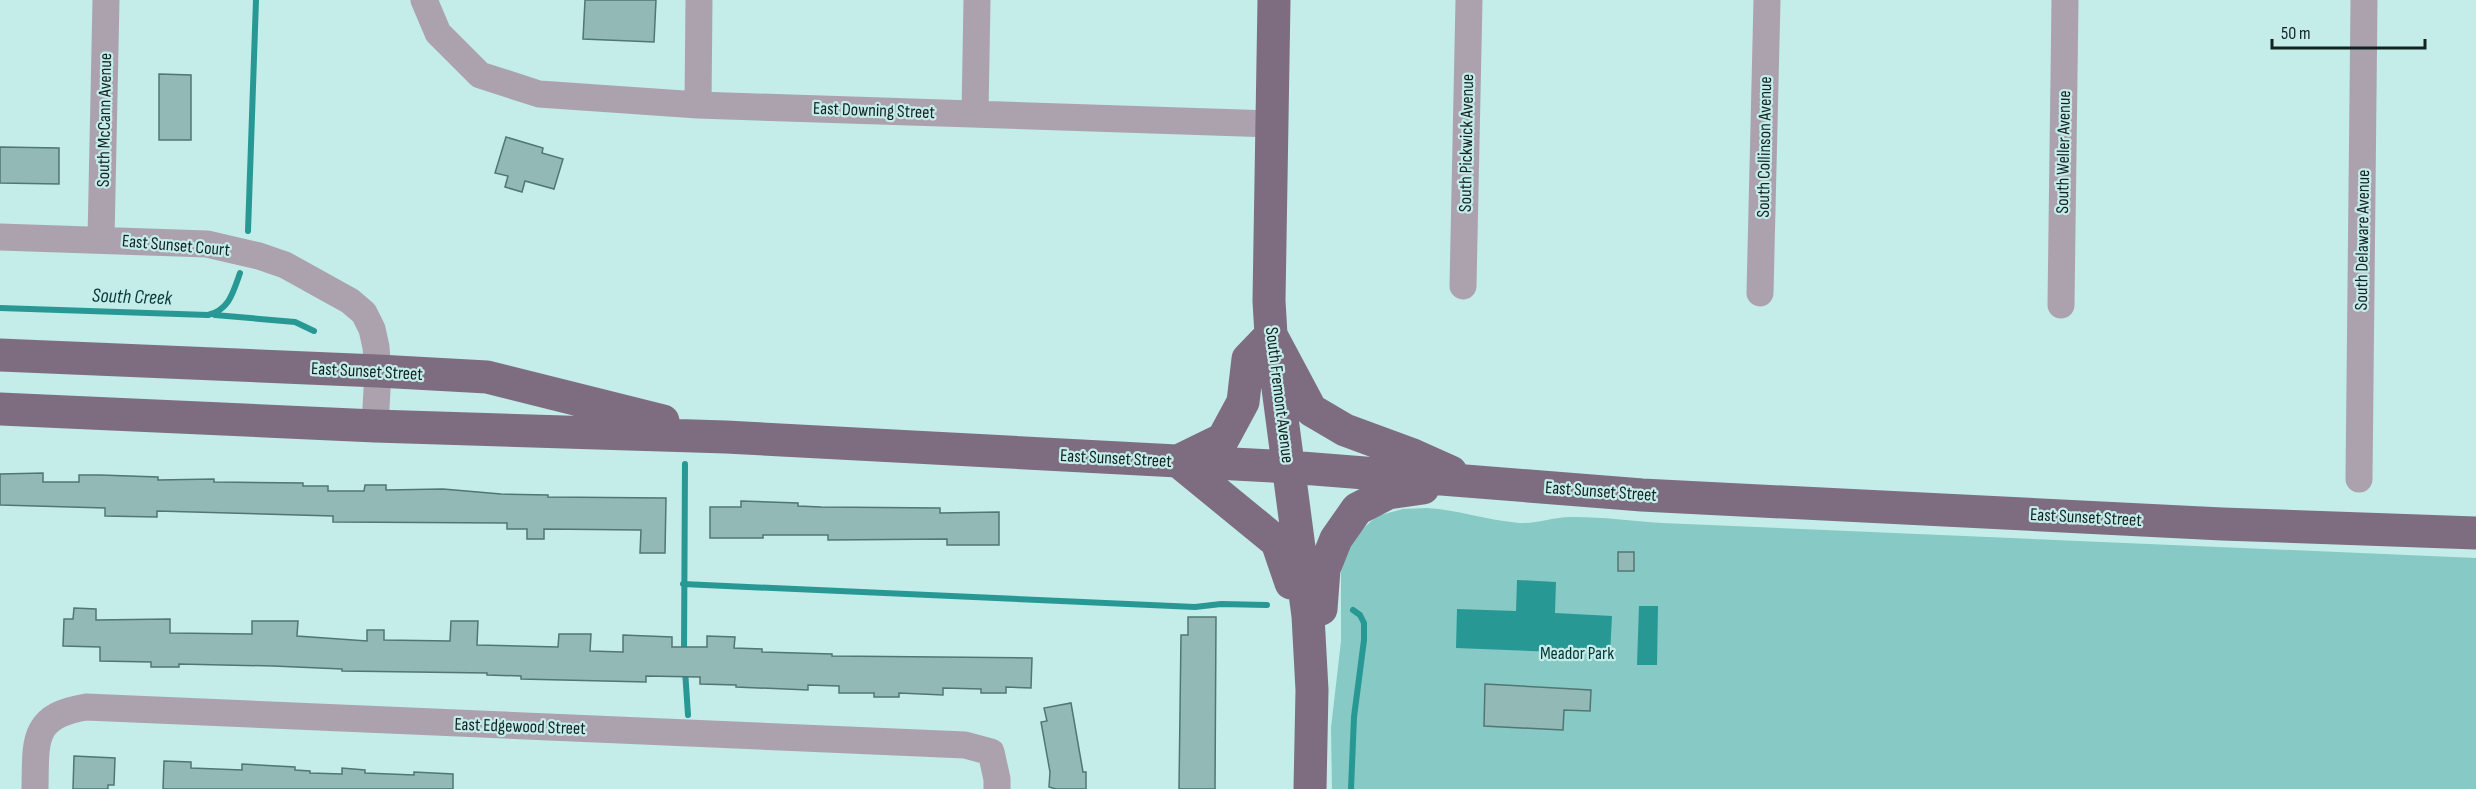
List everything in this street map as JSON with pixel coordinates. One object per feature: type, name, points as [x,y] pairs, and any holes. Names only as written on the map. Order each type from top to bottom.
[{"type":"main road","name":"South Fremont Avenue","points":[[1274,0],[1269,265],[1271,335],[1304,578],[1311,656],[1310,789]]},
{"type":"main road","points":[[1311,656],[1304,645],[1292,587],[1277,542],[1178,461],[1223,439],[1243,402],[1248,359],[1271,335],[1311,410],[1345,430],[1413,455],[1472,482]]},
{"type":"main road","name":"East Sunset Street","points":[[0,355],[378,370],[487,377],[726,437]]},
{"type":"main road","name":"East Sunset Street","points":[[0,410],[375,426],[726,437],[1289,468],[1642,495],[2223,524],[2476,533]]},
{"type":"main road","points":[[1311,656],[1319,632],[1324,569],[1336,539],[1357,509],[1388,493],[1472,482]]},
{"type":"street","name":"South McCann Avenue","points":[[101,239],[106,0]]},
{"type":"street","name":"East Downing Street","points":[[424,0],[438,33],[480,75],[539,94],[698,105],[1272,124]]},
{"type":"street","points":[[698,105],[699,0]]},
{"type":"street","points":[[975,114],[977,0]]},
{"type":"street","name":"South Pickwick Avenue","points":[[1464,286],[1469,0]]},
{"type":"street","name":"South Collinson Avenue","points":[[1760,293],[1767,0]]},
{"type":"street","name":"South Weller Avenue","points":[[2061,305],[2065,0]]},
{"type":"street","name":"South Delaware Avenue","points":[[2359,479],[2364,0]]},
{"type":"street","name":"East Sunset Court","points":[[0,237],[207,244],[250,253],[285,266],[350,301],[364,313],[372,329],[378,370],[375,426]]},
{"type":"street","name":"East Edgewood Street","points":[[35,789],[36,754],[40,731],[51,718],[67,711],[86,708],[965,745],[991,752],[998,779],[997,789]]},
{"type":"green space","name":"Meador Park","points":[[1427,508],[1519,523],[1585,517],[1662,523],[2476,558],[2476,789],[1332,789],[1331,728],[1341,641],[1343,558],[1356,535],[1377,516],[1403,509]]},
{"type":"shaded area","points":[[1517,580],[1556,582],[1555,613],[1612,616],[1610,654],[1456,648],[1457,609],[1516,611]]},
{"type":"shaded area","points":[[1639,606],[1658,606],[1657,665],[1637,665]]},
{"type":"building","points":[[585,0],[656,0],[654,42],[583,39]]},
{"type":"building","points":[[159,74],[191,75],[191,140],[159,140]]},
{"type":"building","points":[[506,137],[543,148],[542,153],[563,159],[554,189],[525,181],[522,192],[505,187],[508,176],[495,173]]},
{"type":"building","points":[[0,147],[59,148],[59,184],[0,183]]},
{"type":"building","points":[[43,473],[43,482],[79,482],[79,475],[100,475],[158,477],[158,480],[214,479],[214,482],[303,483],[303,486],[328,486],[328,491],[364,491],[365,485],[386,485],[386,490],[443,489],[548,495],[548,497],[666,498],[665,553],[640,553],[641,530],[544,529],[544,539],[527,539],[527,529],[507,529],[507,523],[333,522],[333,516],[157,511],[157,517],[105,516],[105,508],[0,505],[0,474]]},
{"type":"building","points":[[741,501],[798,503],[798,506],[821,507],[940,508],[940,513],[999,512],[999,545],[947,545],[947,539],[828,540],[828,535],[710,538],[710,507],[741,507]]},
{"type":"building","points":[[1618,552],[1634,552],[1634,571],[1618,571]]},
{"type":"building","points":[[74,608],[96,609],[96,620],[170,619],[170,633],[252,634],[252,621],[298,621],[297,636],[367,641],[367,630],[384,630],[384,640],[450,641],[451,621],[478,621],[477,645],[558,647],[559,634],[591,634],[590,651],[623,652],[623,635],[672,637],[672,647],[707,647],[707,636],[735,637],[734,648],[762,649],[762,652],[832,654],[832,656],[1032,658],[1031,688],[1006,687],[1006,693],[981,693],[981,689],[943,688],[943,695],[899,693],[899,697],[874,697],[874,693],[839,693],[839,686],[808,685],[808,690],[700,684],[700,677],[646,676],[646,682],[521,679],[521,676],[487,675],[487,673],[342,671],[342,669],[273,666],[179,664],[179,667],[151,667],[151,662],[100,661],[100,647],[63,646],[64,619],[73,619]]},
{"type":"building","points":[[1188,617],[1216,617],[1215,789],[1179,789],[1181,635],[1188,635]]},
{"type":"building","points":[[1485,684],[1591,690],[1590,711],[1564,710],[1563,730],[1484,726]]},
{"type":"building","points":[[1071,703],[1083,772],[1086,772],[1086,789],[1056,789],[1049,787],[1050,772],[1041,722],[1047,721],[1044,708]]},
{"type":"building","points":[[74,756],[115,758],[114,785],[108,785],[108,789],[73,789]]},
{"type":"building","points":[[164,761],[191,762],[191,768],[242,770],[242,764],[295,767],[295,770],[310,771],[310,773],[342,774],[342,768],[365,770],[365,773],[453,774],[453,789],[163,789]]},
{"type":"waterway","name":"South Creek","points":[[248,231],[256,0]]},
{"type":"waterway","name":"South Creek","points":[[0,308],[208,315],[226,305],[240,273]]},
{"type":"waterway","points":[[215,315],[295,322],[314,331]]},
{"type":"waterway","points":[[684,654],[685,464]]},
{"type":"waterway","points":[[683,584],[1195,607],[1221,604],[1267,605]]},
{"type":"waterway","points":[[1351,789],[1354,717],[1364,640],[1364,623],[1360,615],[1353,610]]},
{"type":"waterway","points":[[685,670],[688,715]]}]
